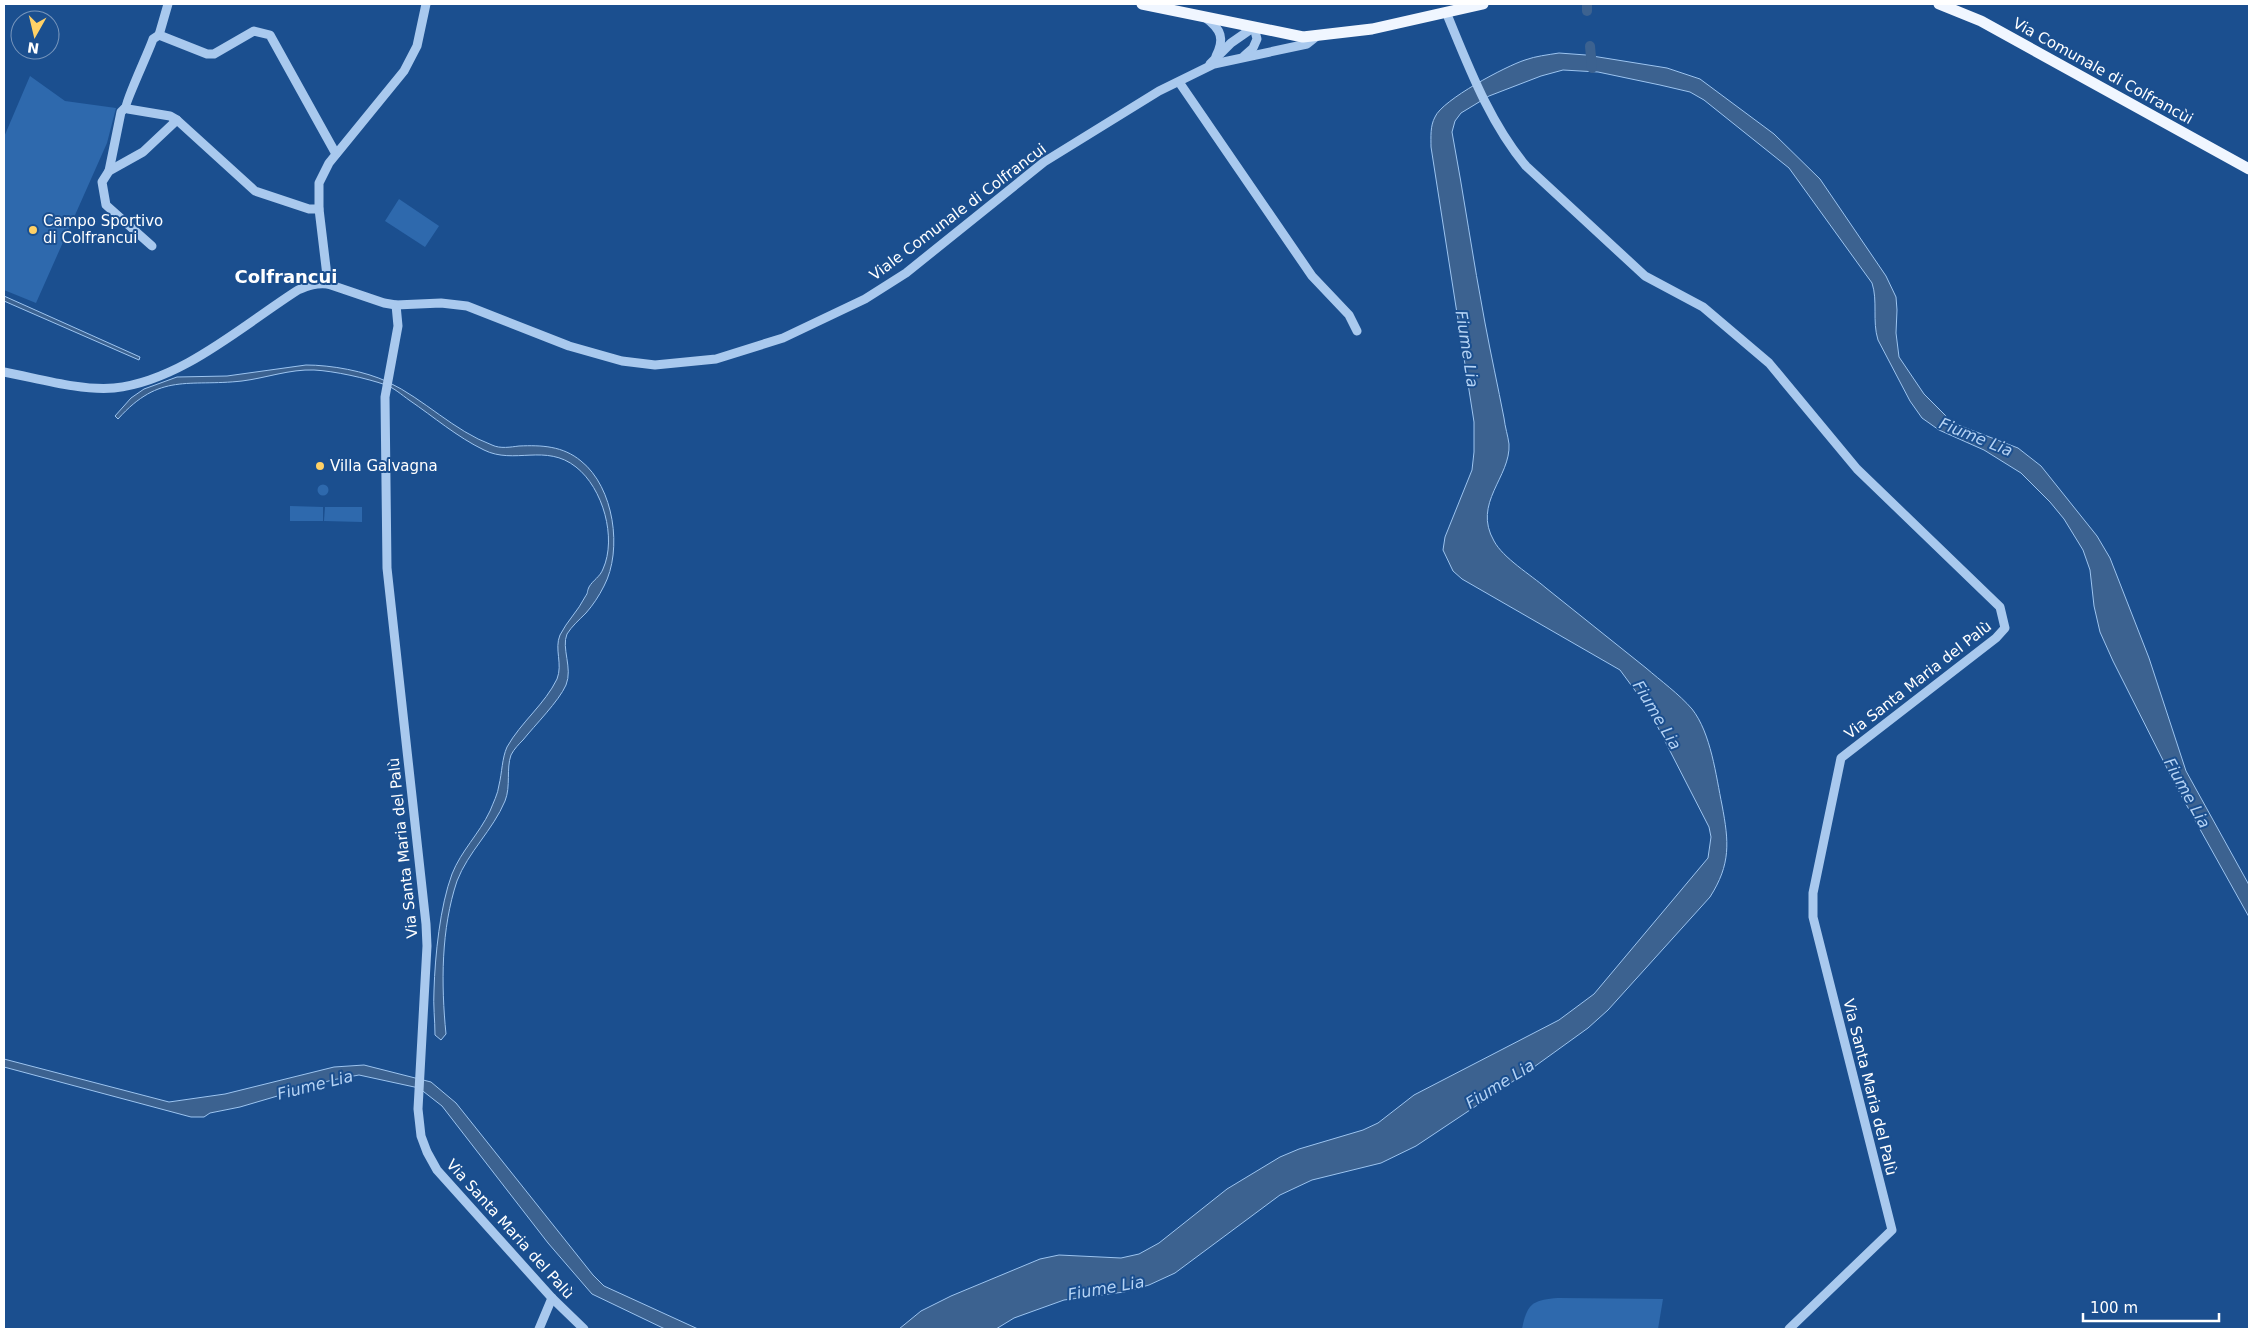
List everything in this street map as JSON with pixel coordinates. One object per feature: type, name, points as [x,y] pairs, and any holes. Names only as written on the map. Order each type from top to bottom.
[{"type":"main road","points":[[1142,4],[1303,36],[1372,29],[1484,4]]},
{"type":"main road","name":"Via Comunale di Colfrancùi","points":[[1940,4],[1981,21],[2249,169]]},
{"type":"street","points":[[152,246],[106,205],[102,182],[109,171],[121,112],[126,107],[126,102],[137,81],[154,39],[158,35],[168,4]]},
{"type":"street","points":[[4,372],[95,387],[114,388],[160,375],[210,350],[309,284],[328,284],[319,209],[319,183],[322,174],[336,154],[404,71],[417,46],[426,4]]},
{"type":"street","name":"Via Santa Maria del Palù","points":[[1446,12],[1474,80],[1514,151],[1526,166],[1645,276],[1703,307],[1769,363],[1857,469],[2000,608],[2004,618],[2005,628],[1996,638],[1842,758],[1813,893],[1813,917],[1892,1230],[1789,1329]]},
{"type":"street","points":[[1204,17],[1216,26],[1221,37],[1220,48],[1211,63]]},
{"type":"street","points":[[1244,56],[1253,48],[1257,39],[1258,28]]},
{"type":"street","name":"Viale Comunale di Colfrancui","points":[[328,284],[396,305],[441,303],[467,306],[569,346],[622,360],[655,365],[716,359],[783,338],[865,299],[906,273],[1044,162],[1108,122],[1211,63],[1231,43],[1258,28]]},
{"type":"street","points":[[158,35],[207,54],[214,54],[248,33],[259,31],[270,35],[336,154]]},
{"type":"street","name":"Viale Comunale di Colfrancui","points":[[1211,63],[1307,44],[1317,36]]},
{"type":"street","points":[[1178,82],[1312,276],[1349,315],[1357,331]]},
{"type":"street","points":[[126,107],[128,109],[170,116],[177,120],[255,191],[310,209],[319,209]]},
{"type":"street","points":[[109,171],[143,152],[177,120]]},
{"type":"street","name":"Via Santa Maria del Palù","points":[[396,305],[398,326],[385,397],[387,568],[426,924],[427,946],[418,1095],[421,1136],[437,1170],[552,1298],[584,1329]]},
{"type":"street","points":[[539,1329],[552,1298]]},
{"type":"shaded area","points":[[30,76],[65,101],[116,108],[107,143],[36,303],[4,290],[4,137]]},
{"type":"shaded area","points":[[399,199],[439,226],[425,247],[385,221]]},
{"type":"shaded area","points":[[323,484],[329,490],[323,496],[317,490]]},
{"type":"shaded area","points":[[290,506],[323,507],[323,521],[290,521]]},
{"type":"shaded area","points":[[325,507],[362,507],[362,522],[324,521]]},
{"type":"shaded area","points":[[1558,1298],[1663,1299],[1658,1329],[1522,1329],[1526,1314],[1532,1305],[1542,1300]]},
{"type":"water","name":"Fiume Lia","points":[[1559,53],[1586,55],[1667,68],[1700,79],[1774,134],[1820,179],[1886,276],[1896,297],[1896,333],[1899,357],[1924,394],[1953,423],[2018,448],[2041,466],[2097,536],[2110,558],[2149,658],[2186,771],[2249,885],[2249,917],[2177,788],[2113,661],[2100,632],[2094,606],[2090,570],[2083,550],[2064,519],[2021,473],[1984,450],[1939,430],[1922,418],[1910,401],[1878,340],[1875,326],[1875,297],[1872,283],[1789,168],[1704,100],[1690,92],[1598,72],[1563,70],[1541,76],[1489,96],[1461,113],[1455,121],[1452,132],[1509,444],[1508,456],[1490,502],[1487,514],[1488,527],[1498,547],[1510,560],[1634,658],[1692,709],[1704,730],[1712,755],[1726,830],[1725,863],[1717,885],[1710,897],[1608,1010],[1588,1028],[1527,1072],[1416,1146],[1381,1163],[1312,1180],[1280,1195],[1175,1273],[1149,1285],[1124,1292],[1064,1300],[1014,1318],[996,1329],[899,1329],[921,1311],[951,1296],[1040,1259],[1059,1255],[1121,1258],[1139,1254],[1159,1243],[1227,1189],[1280,1157],[1299,1149],[1363,1130],[1378,1123],[1414,1095],[1559,1020],[1594,994],[1708,858],[1711,837],[1709,827],[1648,708],[1620,670],[1462,579],[1453,571],[1443,550],[1445,537],[1472,470],[1474,422],[1431,147],[1432,124],[1440,110],[1449,102],[1490,76],[1525,60]]},
{"type":"water","points":[[4,296],[140,357],[139,360],[4,301]]},
{"type":"water","points":[[306,365],[348,369],[388,382],[414,397],[465,432],[498,447],[544,446],[567,452],[581,461],[592,472],[608,502],[612,520],[614,537],[610,571],[596,600],[567,634],[565,645],[568,679],[566,685],[512,753],[505,801],[494,822],[467,860],[457,881],[445,937],[443,996],[446,1034],[441,1040],[435,1035],[435,977],[439,931],[444,901],[452,874],[490,811],[498,792],[507,747],[519,729],[546,697],[557,679],[559,673],[558,640],[560,635],[587,594],[589,587],[602,572],[607,557],[608,529],[605,514],[594,487],[576,467],[565,460],[542,455],[507,456],[484,450],[455,433],[392,388],[378,382],[350,375],[305,370],[242,381],[176,385],[161,388],[148,394],[133,404],[118,419],[115,416],[131,398],[144,389],[177,377],[227,376]]},
{"type":"water","points":[[4,1059],[169,1102],[225,1094],[334,1067],[364,1065],[431,1082],[456,1103],[593,1275],[604,1286],[698,1329],[665,1329],[592,1294],[548,1243],[442,1106],[419,1088],[359,1075],[332,1080],[240,1107],[210,1113],[204,1117],[191,1117],[4,1067]]},
{"type":"waterway","points":[[1587,4],[1587,11]]},
{"type":"waterway","points":[[1590,46],[1592,68]]},
{"type":"place","name":"Campo Sportivo di Colfrancui","points":[[33,230]]},
{"type":"place","name":"Villa Galvagna","points":[[320,466]]},
{"type":"district","name":"Colfrancui","points":[[286,276]]}]
